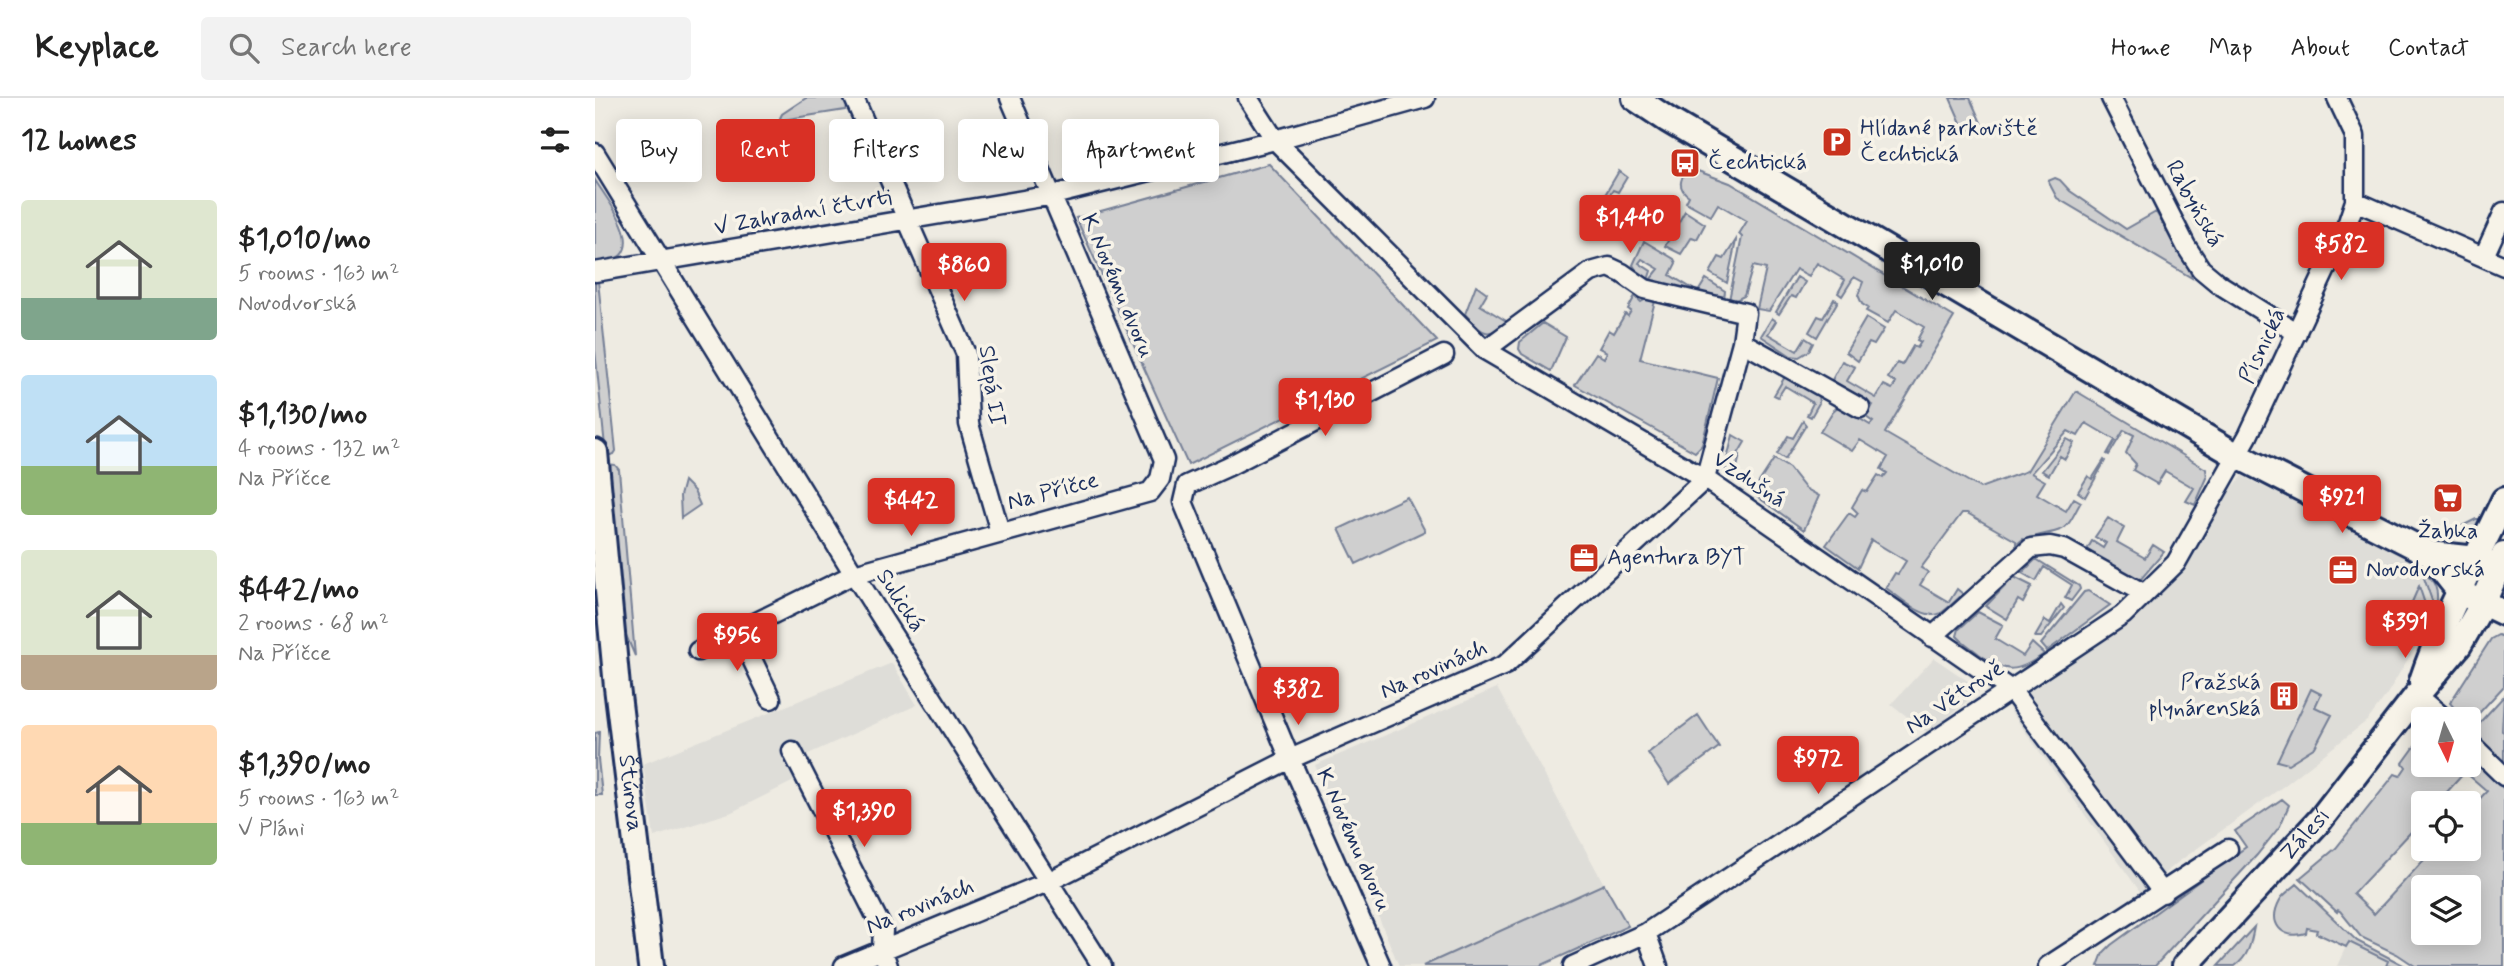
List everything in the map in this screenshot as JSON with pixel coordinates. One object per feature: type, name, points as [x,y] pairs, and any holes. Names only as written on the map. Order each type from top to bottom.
[{"type":"main road","points":[[1635,98],[2236,455],[2430,554],[2496,564],[2504,500]]},
{"type":"main road","name":"Štúrova","points":[[595,452],[602,589],[619,699],[651,966]]},
{"type":"main road","points":[[2430,554],[2460,592],[2493,608]]},
{"type":"main road","name":"Zálesí","points":[[2417,695],[2435,640],[2460,592],[2496,564]]},
{"type":"main road","name":"Zálesí","points":[[2185,966],[2319,820],[2417,695],[2493,608],[2496,564]]},
{"type":"street","name":"Slepá II","points":[[854,98],[966,354],[969,424],[1000,532]]},
{"type":"street","name":"K Novému dvoru","points":[[1010,98],[1164,460],[1160,479],[1150,492]]},
{"type":"street","name":"Vzdušná","points":[[1248,98],[1275,140],[1485,350],[1705,479],[2011,690],[2163,893]]},
{"type":"street","name":"V Zahradní čtvrti","points":[[595,272],[1052,195],[1275,140],[1426,98]]},
{"type":"street","name":"Rabyňská","points":[[2111,98],[2186,246],[2201,269],[2219,284],[2297,333]]},
{"type":"street","name":"Písnická","points":[[2236,455],[2297,333],[2355,201],[2355,136],[2336,98]]},
{"type":"street","name":"Sulická","points":[[595,153],[854,575],[1103,966]]},
{"type":"street","points":[[2355,201],[2504,266]]},
{"type":"street","points":[[2484,256],[2504,212]]},
{"type":"street","points":[[1485,350],[1591,272],[1609,267],[1622,272],[1645,289],[1746,313],[1742,342],[1705,479]]},
{"type":"street","points":[[1742,342],[1860,408]]},
{"type":"street","name":"K Novému dvoru","points":[[1381,966],[1182,502],[1187,485],[1444,355]]},
{"type":"street","name":"Na Větrově","points":[[1573,966],[1646,933],[2123,615],[2176,563],[2236,455]]},
{"type":"street","name":"Na rovinách","points":[[844,966],[885,958],[1050,881],[1290,759],[1506,665],[1705,479]]},
{"type":"street","name":"Na Příčce","points":[[698,651],[854,575],[1150,492]]},
{"type":"street","points":[[1932,637],[2031,548],[2050,546],[2064,549],[2143,593]]},
{"type":"street","points":[[738,631],[771,699]]},
{"type":"street","points":[[2417,695],[2431,707]]},
{"type":"street","points":[[792,751],[883,930],[885,958]]},
{"type":"street","points":[[2481,754],[2504,776]]},
{"type":"street","points":[[2057,964],[2228,849]]},
{"type":"street","points":[[1646,933],[1658,966]]},
{"type":"shaded area","points":[[806,98],[849,98],[849,108],[845,110],[788,119],[781,119],[782,114]]},
{"type":"shaded area","points":[[1950,98],[1970,98],[1982,125],[1965,132]]},
{"type":"shaded area","points":[[1269,164],[1437,341],[1188,465],[1076,218],[1205,182],[1219,182],[1219,178]]},
{"type":"shaded area","points":[[1687,167],[1730,183],[1954,317],[1885,433],[1980,488],[2027,471],[2076,391],[2206,469],[2207,478],[2195,505],[2186,501],[2194,488],[2165,471],[2157,484],[2133,470],[2136,464],[2126,453],[2134,435],[2124,430],[2109,455],[2107,454],[2115,440],[2086,423],[2078,436],[2068,431],[2031,473],[2045,481],[2037,494],[2066,511],[2074,498],[2081,502],[2067,526],[2026,541],[2023,539],[2016,545],[2016,541],[1967,513],[1962,513],[1921,568],[1928,572],[1920,585],[1949,602],[1957,589],[1963,594],[1944,611],[1935,615],[1913,607],[1886,588],[1906,561],[1871,540],[1858,568],[1826,545],[1849,513],[1855,517],[1858,513],[1852,507],[1862,490],[1867,492],[1878,475],[1883,478],[1887,473],[1881,469],[1888,457],[1860,440],[1852,451],[1820,432],[1839,406],[1870,425],[1873,422],[1866,417],[1873,405],[1832,380],[1842,361],[1855,367],[1847,381],[1876,398],[1884,385],[1892,389],[1896,383],[1888,378],[1897,363],[1902,365],[1913,346],[1917,348],[1921,342],[1917,340],[1924,327],[1896,310],[1888,323],[1866,311],[1868,308],[1862,304],[1858,295],[1863,282],[1854,277],[1842,296],[1838,293],[1845,280],[1817,263],[1809,276],[1796,269],[1769,311],[1757,309],[1766,269],[1753,266],[1744,296],[1734,301],[1729,300],[1742,237],[1739,234],[1747,221],[1718,204],[1711,216],[1686,202],[1689,196],[1682,189],[1681,183]]},
{"type":"shaded area","points":[[1619,171],[1627,177],[1618,192],[1613,190],[1602,207],[1599,205]]},
{"type":"shaded area","points":[[2055,178],[2126,229],[2156,212],[2188,266],[2192,278],[2057,198],[2048,181]]},
{"type":"shaded area","points":[[595,180],[619,217],[626,238],[621,255],[602,262],[595,261]]},
{"type":"shaded area","points":[[1685,211],[1705,224],[1697,239],[1692,237],[1681,254],[1665,246]]},
{"type":"shaded area","points":[[1736,240],[1727,283],[1710,273],[1719,257],[1724,259]]},
{"type":"shaded area","points":[[1644,241],[1674,259],[1676,263],[1670,275],[1698,292],[1706,279],[1725,291],[1724,299],[1650,280],[1659,269],[1642,259],[1639,263],[1651,271],[1648,280],[1641,277],[1633,265]]},
{"type":"shaded area","points":[[1797,277],[1805,282],[1796,298],[1791,296],[1779,314],[1776,312]]},
{"type":"shaded area","points":[[598,281],[616,451],[606,456],[595,350],[595,282]]},
{"type":"shaded area","points":[[1476,285],[1487,293],[1480,305],[1508,322],[1495,331],[1481,330],[1465,314]]},
{"type":"shaded area","points":[[1635,296],[1641,302],[1646,299],[1655,301],[1640,359],[1718,378],[1702,445],[1695,452],[1575,385],[1596,353],[1604,358],[1607,352],[1599,348],[1609,330],[1614,333],[1625,314],[1628,316],[1631,311],[1628,309]]},
{"type":"shaded area","points":[[1834,299],[1838,301],[1817,337],[1809,332],[1818,316],[1823,318]]},
{"type":"shaded area","points":[[1772,318],[1776,321],[1768,334],[1797,351],[1805,338],[1813,343],[1809,351],[1799,357],[1791,356],[1761,336]]},
{"type":"shaded area","points":[[1866,318],[1884,329],[1874,345],[1869,343],[1858,361],[1846,352]]},
{"type":"shaded area","points":[[1543,323],[1566,337],[1551,371],[1522,354],[1519,349],[1520,342]]},
{"type":"shaded area","points":[[1786,375],[1818,395],[1819,403],[1811,417],[1807,415],[1813,403],[1785,386],[1778,397],[1774,395]]},
{"type":"shaded area","points":[[1803,421],[1806,425],[1785,459],[1777,454],[1788,436],[1793,438]]},
{"type":"shaded area","points":[[1733,435],[1745,442],[1738,454],[1740,455],[1734,480],[1727,476],[1725,467]]},
{"type":"shaded area","points":[[2067,439],[2074,443],[2065,459],[2060,456],[2049,475],[2042,471]]},
{"type":"shaded area","points":[[1774,459],[1789,468],[1805,488],[1819,496],[1804,530],[1752,493]]},
{"type":"shaded area","points":[[2104,460],[2085,497],[2078,492],[2088,476],[2092,479]]},
{"type":"shaded area","points":[[607,464],[615,465],[619,470],[635,656],[625,633]]},
{"type":"shaded area","points":[[2242,476],[2417,562],[2426,575],[2424,578],[2436,612],[2387,694],[2368,720],[2141,893],[2009,709],[2031,689],[2098,641],[2178,570],[2225,497]]},
{"type":"shaded area","points":[[684,481],[694,491],[700,505],[681,518],[680,496]]},
{"type":"shaded area","points":[[1407,497],[1425,531],[1356,564],[1339,529]]},
{"type":"shaded area","points":[[2108,518],[2124,528],[2117,542],[2145,558],[2153,545],[2164,552],[2141,579],[2134,578],[2087,550],[2092,541],[2103,548],[2106,543],[2095,537]]},
{"type":"shaded area","points":[[2481,519],[2469,533],[2442,539],[2446,534]]},
{"type":"shaded area","points":[[2036,559],[2079,586],[2080,589],[2071,601],[2065,598],[2072,585],[2044,567],[2036,581],[2022,573]]},
{"type":"shaded area","points":[[2426,575],[2435,587],[2436,612],[2424,578]]},
{"type":"shaded area","points":[[2014,577],[2032,586],[2023,603],[2018,600],[2007,619],[1986,606]]},
{"type":"shaded area","points":[[2419,586],[2428,613],[2425,620],[2409,609]]},
{"type":"shaded area","points":[[2088,591],[2110,605],[2047,651],[2041,644],[2084,592]]},
{"type":"shaded area","points":[[2061,604],[2064,608],[2041,637],[2035,637],[2045,620],[2050,623]]},
{"type":"shaded area","points":[[1978,612],[2003,625],[1995,639],[2023,656],[2032,643],[2044,654],[2019,668],[2004,668],[1989,661],[1957,636],[1959,629]]},
{"type":"shaded area","points":[[2498,635],[2504,637],[2504,686],[2481,711],[2481,707],[2453,707],[2450,703],[2491,639]]},
{"type":"shaded area","points":[[1934,658],[1981,690],[1928,733],[1891,704]]},
{"type":"shaded area","points":[[892,663],[917,705],[806,755],[796,780],[732,812],[654,837],[643,764]]},
{"type":"shaded area","points":[[1497,688],[1604,884],[1423,966],[1399,966],[1315,765]]},
{"type":"shaded area","points":[[2311,689],[2321,694],[2315,707],[2332,715],[2315,747],[2288,764],[2277,761]]},
{"type":"shaded area","points":[[2504,696],[2504,767],[2481,743],[2481,721]]},
{"type":"shaded area","points":[[1698,715],[1719,747],[1669,784],[1648,753]]},
{"type":"shaded area","points":[[599,732],[598,759],[602,795],[595,795],[595,733]]},
{"type":"shaded area","points":[[2411,752],[2411,777],[2460,777],[2448,791],[2411,791],[2411,832],[2353,894],[2374,914],[2423,861],[2481,861],[2481,797],[2487,791],[2471,777],[2481,777],[2481,767],[2504,789],[2504,966],[2415,966],[2361,937],[2340,911],[2337,912],[2300,878],[2336,848],[2395,774],[2400,776],[2406,767],[2403,763]]},
{"type":"shaded area","points":[[2282,799],[2289,805],[2280,826],[2257,855],[2155,966],[2098,966],[2103,953],[2111,945],[2246,847],[2235,831]]},
{"type":"shaded area","points":[[1604,884],[1628,926],[1540,966],[1423,966]]},
{"type":"shaded area","points":[[2297,884],[2357,941],[2405,966],[2386,966],[2388,961],[2349,942],[2346,947],[2316,933],[2317,930],[2307,928],[2306,933],[2297,935],[2284,932],[2276,923],[2276,909],[2281,898]]},
{"type":"shaded area","points":[[2254,927],[2249,949],[2240,962],[2235,966],[2218,966]]},
{"type":"shaded area","points":[[2348,942],[2389,961],[2386,966],[2337,966]]},
{"type":"place","name":"Hlídané parkoviště Čechtická","points":[[1837,142]]},
{"type":"place","name":"Čechtická","points":[[1685,163]]},
{"type":"place","name":"Žabka","points":[[2448,498]]},
{"type":"place","name":"Agentura BYT","points":[[1584,558]]},
{"type":"place","name":"Novodvorská","points":[[2343,570]]},
{"type":"place","name":"Pražská plynárenská","points":[[2284,696]]}]
